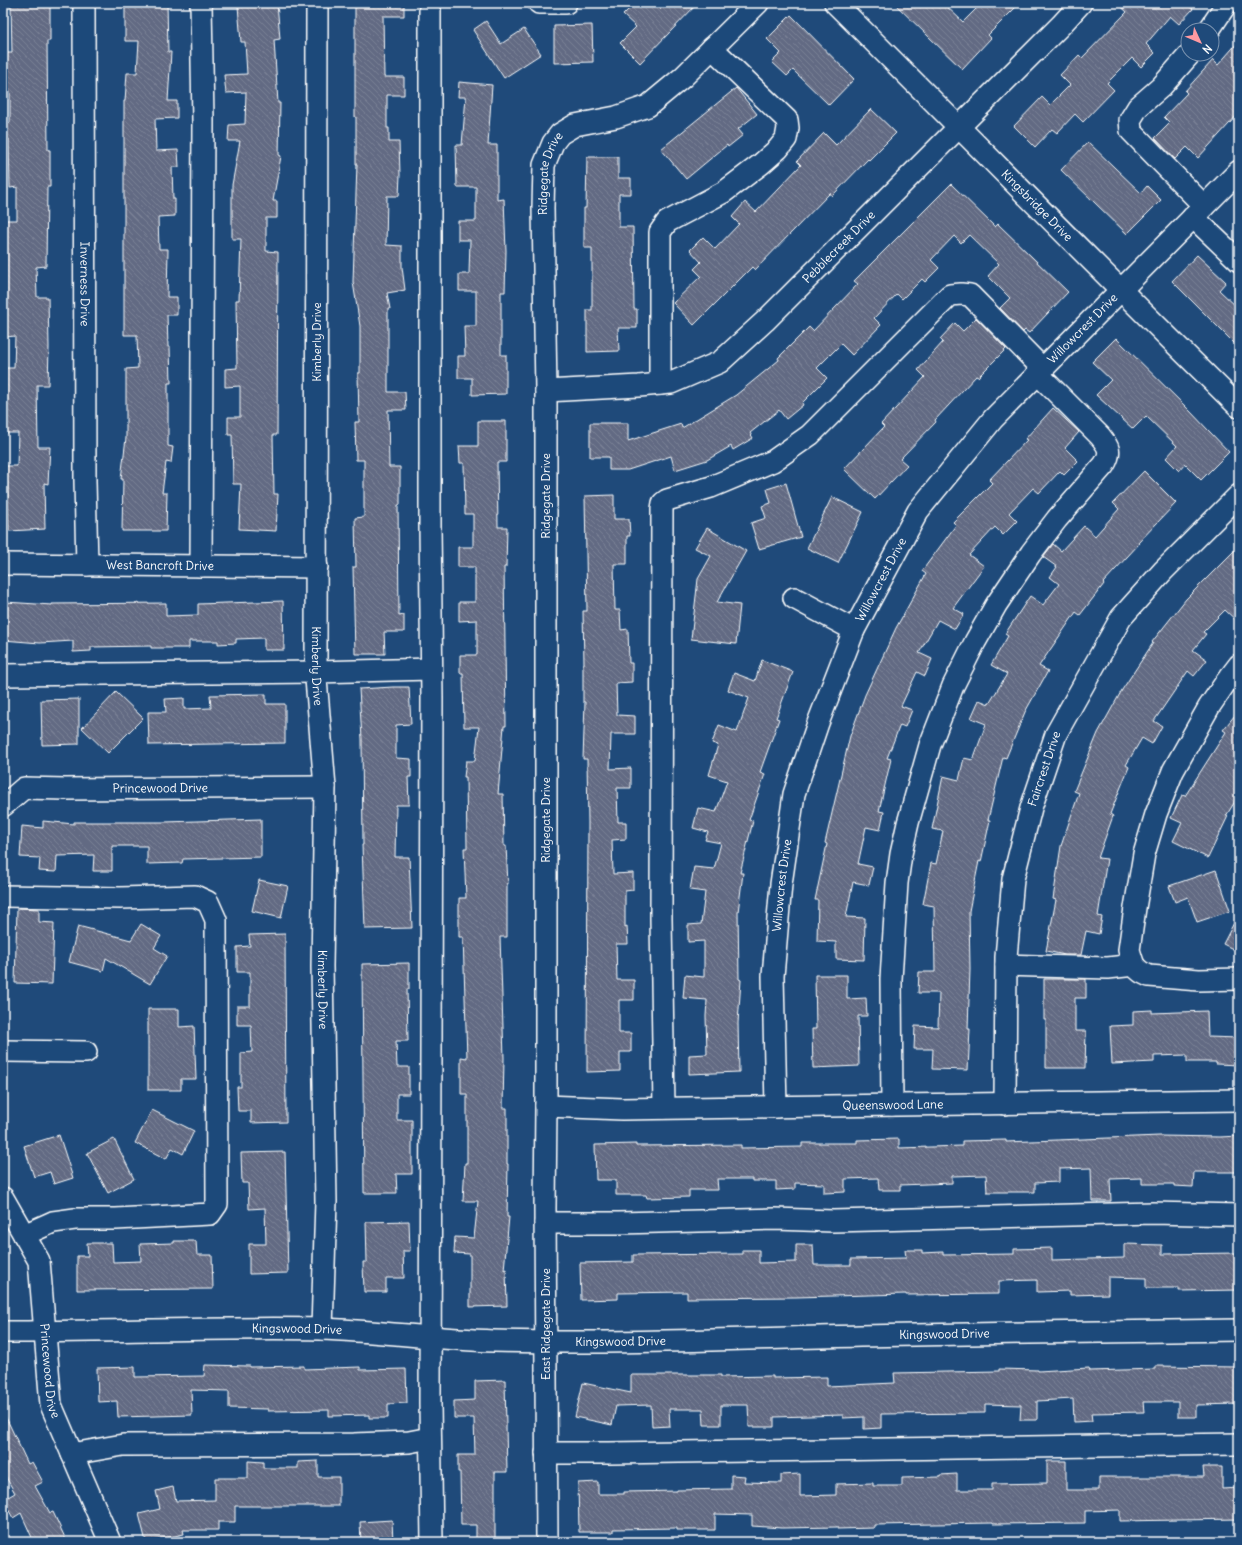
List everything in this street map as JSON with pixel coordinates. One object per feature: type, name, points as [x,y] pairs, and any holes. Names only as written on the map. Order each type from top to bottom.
[{"type":"street","name":"Inverness Drive","points":[[84,3],[85,482],[87,565]]},
{"type":"street","points":[[201,3],[201,566]]},
{"type":"street","name":"Kimberly Drive","points":[[317,3],[316,672],[325,787],[322,966],[326,1201],[322,1329]]},
{"type":"street","points":[[430,3],[430,526],[432,607],[430,1438],[432,1542]]},
{"type":"street","points":[[540,3],[566,3]]},
{"type":"street","name":"Ridgegate Drive","points":[[546,1106],[546,391],[543,208],[544,165],[553,143],[560,134],[575,124],[616,117],[648,106],[684,77],[758,3]]},
{"type":"street","name":"Kingsbridge Drive","points":[[835,3],[1119,290],[1239,407]]},
{"type":"street","name":"Pebblecreek Drive","points":[[546,391],[660,384],[671,382],[720,362],[765,321],[1062,25],[1081,3]]},
{"type":"street","points":[[1214,22],[1227,3]]},
{"type":"street","points":[[660,384],[660,232],[667,222],[724,192],[761,164],[778,149],[786,139],[788,128],[787,120],[712,48]]},
{"type":"street","points":[[1183,62],[1161,87],[1138,107],[1130,120],[1131,131],[1239,260]]},
{"type":"street","name":"Willowcrest Drive","points":[[776,1107],[773,976],[781,884],[794,794],[818,723],[854,630],[918,511],[993,419],[1119,290],[1239,171]]},
{"type":"street","points":[[664,1108],[661,919],[663,503],[667,500],[711,487],[773,461],[810,436],[950,296],[961,294],[970,295],[1100,436],[1107,445],[1108,458],[1104,465],[1057,519],[1031,553],[996,605],[956,680],[930,745],[908,823],[901,854],[897,883],[891,979],[892,1105]]},
{"type":"street","name":"Faircrest Drive","points":[[1004,1104],[1006,965],[1013,879],[1032,808],[1056,734],[1121,618],[1163,571],[1239,495]]},
{"type":"street","name":"West Bancroft Drive","points":[[3,564],[317,567]]},
{"type":"street","points":[[794,598],[854,630]]},
{"type":"street","points":[[1239,665],[1209,707],[1173,770],[1156,814],[1144,854],[1130,950],[1134,965],[1141,972],[1149,976],[1164,978],[1239,979]]},
{"type":"street","points":[[3,675],[316,672],[431,669]]},
{"type":"street","name":"Princewood Drive","points":[[3,806],[24,788],[325,787]]},
{"type":"street","points":[[3,896],[120,898],[195,896],[208,902],[216,920],[217,1204],[210,1214],[124,1219],[76,1219],[53,1222],[24,1235]]},
{"type":"street","points":[[1006,965],[1108,968],[1134,965]]},
{"type":"street","points":[[3,1051],[86,1052]]},
{"type":"street","name":"Queenswood Lane","points":[[546,1106],[622,1109],[1239,1100]]},
{"type":"street","name":"East Ridgegate Drive","points":[[546,1106],[546,1542]]},
{"type":"street","name":"Princewood Drive","points":[[3,1198],[39,1261],[51,1405],[110,1542]]},
{"type":"street","points":[[545,1222],[619,1223],[775,1219],[833,1221],[1153,1213],[1239,1215]]},
{"type":"street","name":"Kingswood Drive","points":[[3,1332],[322,1329],[492,1341],[546,1341],[1239,1330]]},
{"type":"street","points":[[72,1454],[123,1445],[354,1444],[409,1442],[430,1438]]},
{"type":"street","points":[[546,1452],[610,1453],[1239,1444]]},
{"type":"building","points":[[167,3],[168,52],[171,52],[168,101],[177,101],[177,118],[155,119],[156,151],[178,150],[179,167],[172,167],[175,216],[158,217],[159,249],[168,249],[167,297],[177,297],[177,315],[167,315],[171,383],[168,383],[168,446],[173,447],[171,463],[166,462],[162,493],[167,493],[166,531],[122,531],[123,479],[121,479],[126,438],[126,369],[138,368],[137,335],[124,335],[124,101],[127,73],[137,73],[139,41],[125,41],[125,4]]},
{"type":"building","points":[[277,3],[280,39],[274,40],[278,103],[280,103],[279,155],[281,156],[273,201],[277,201],[277,218],[266,218],[266,251],[278,252],[277,435],[273,435],[274,494],[278,494],[276,531],[239,529],[241,484],[233,484],[232,435],[228,435],[228,417],[240,417],[240,386],[225,387],[225,369],[237,368],[236,300],[239,300],[241,239],[232,239],[232,185],[240,141],[228,141],[229,125],[245,124],[246,92],[226,93],[224,75],[247,74],[245,42],[241,42],[238,6]]},
{"type":"building","points":[[355,3],[404,3],[404,16],[383,16],[384,77],[404,77],[404,95],[387,95],[387,128],[389,128],[389,142],[399,142],[400,175],[399,196],[387,196],[386,245],[402,246],[402,267],[405,290],[387,293],[390,309],[388,309],[388,392],[405,392],[406,410],[388,410],[389,467],[400,467],[400,505],[398,505],[399,616],[404,615],[404,632],[384,632],[385,654],[355,654],[353,567],[356,567],[355,518],[364,517],[364,460],[356,460],[355,422],[359,422],[358,373],[360,373],[360,326],[353,282],[357,164],[355,117]]},
{"type":"building","points":[[635,3],[698,3],[640,63],[620,43],[636,27],[623,15]]},
{"type":"building","points":[[894,3],[943,3],[963,22],[982,3],[1020,3],[988,35],[991,38],[962,69]]},
{"type":"building","points":[[1117,3],[1185,3],[1193,9],[1179,24],[1170,16],[1146,44],[1155,53],[1141,67],[1132,58],[1107,83],[1114,90],[1083,122],[1075,114],[1057,133],[1052,129],[1035,147],[1014,126],[1042,97],[1050,105],[1070,85],[1060,75],[1079,55],[1082,58],[1127,12]]},
{"type":"building","points":[[50,4],[50,41],[47,41],[48,150],[50,150],[50,187],[47,187],[46,266],[36,267],[37,297],[48,297],[48,385],[37,385],[38,447],[50,447],[48,484],[44,483],[45,529],[9,531],[7,482],[3,482],[3,466],[17,466],[18,433],[3,433],[3,368],[14,368],[15,336],[6,337],[5,287],[3,287],[3,220],[17,220],[17,187],[10,188],[9,139],[3,139],[3,123],[10,123],[10,91],[6,91],[5,53],[12,53],[11,5]]},
{"type":"building","points":[[791,15],[854,79],[829,105],[793,70],[787,76],[772,62],[781,53],[767,39]]},
{"type":"building","points":[[486,21],[501,44],[524,29],[541,54],[504,78],[473,30]]},
{"type":"building","points":[[592,25],[593,62],[554,63],[554,26]]},
{"type":"building","points":[[1239,41],[1239,113],[1198,158],[1187,147],[1175,159],[1155,138],[1170,123],[1164,117],[1187,93],[1185,91],[1211,62],[1215,62],[1218,65]]},
{"type":"building","points":[[459,82],[492,85],[488,145],[497,145],[497,200],[504,199],[506,251],[505,292],[501,292],[501,355],[506,355],[506,394],[472,395],[472,378],[458,378],[458,356],[465,356],[464,326],[476,326],[476,291],[459,291],[459,274],[469,274],[470,240],[458,240],[458,221],[476,221],[476,187],[457,187],[456,145],[462,145],[466,97],[458,97]]},
{"type":"building","points":[[736,88],[757,114],[738,129],[743,135],[728,147],[727,145],[686,179],[661,149]]},
{"type":"building","points":[[871,109],[896,133],[832,196],[830,193],[755,270],[752,267],[694,325],[673,303],[701,276],[694,269],[701,262],[690,250],[703,237],[715,249],[739,224],[732,217],[745,202],[756,212],[801,165],[797,161],[824,133],[836,145]]},
{"type":"building","points":[[1088,142],[1141,193],[1147,186],[1161,200],[1127,234],[1061,170]]},
{"type":"building","points":[[587,157],[618,157],[618,178],[631,178],[631,194],[619,194],[619,227],[633,227],[634,309],[637,309],[637,328],[618,328],[619,351],[587,352],[587,310],[592,310],[592,248],[584,248],[584,208],[586,208]]},
{"type":"building","points":[[951,184],[995,227],[998,224],[1068,292],[1029,333],[1025,330],[1023,332],[1000,308],[1010,298],[988,276],[999,264],[969,235],[961,243],[954,236],[931,260],[939,268],[925,282],[922,279],[902,299],[897,294],[874,318],[881,325],[852,355],[841,344],[817,368],[827,378],[802,403],[803,405],[786,419],[779,410],[750,433],[753,438],[733,450],[731,446],[707,460],[675,470],[671,456],[628,470],[609,470],[609,457],[590,457],[590,423],[628,423],[628,441],[681,424],[682,428],[736,395],[779,360],[778,358],[809,327],[813,331],[858,284],[854,281]]},
{"type":"building","points":[[1197,255],[1226,282],[1219,290],[1239,309],[1239,348],[1172,281]]},
{"type":"building","points":[[976,318],[1006,349],[978,377],[976,376],[935,420],[936,422],[900,459],[907,465],[875,499],[844,469],[884,427],[881,424],[925,377],[918,370],[943,342],[940,339],[955,323],[963,331]]},
{"type":"building","points":[[1116,338],[1229,452],[1201,480],[1185,464],[1179,471],[1166,458],[1177,446],[1146,416],[1133,429],[1096,395],[1111,380],[1092,362]]},
{"type":"building","points":[[1053,408],[1079,432],[1065,448],[1078,461],[1064,475],[1060,471],[1039,493],[1033,488],[1009,513],[1017,521],[1003,535],[995,527],[969,555],[984,566],[953,608],[964,614],[955,629],[938,620],[919,653],[932,659],[925,676],[917,672],[901,706],[912,710],[905,727],[900,725],[887,758],[891,759],[879,811],[884,812],[880,830],[866,827],[858,864],[873,867],[869,885],[853,882],[846,917],[865,918],[864,960],[836,959],[836,942],[817,941],[818,900],[815,900],[827,844],[825,843],[850,736],[865,695],[896,628],[926,574],[922,571],[956,525],[953,522],[992,483],[989,480],[1027,440],[1025,439]]},
{"type":"building","points":[[478,421],[506,421],[506,462],[497,462],[498,527],[507,527],[506,567],[504,567],[506,726],[504,726],[498,794],[503,794],[504,846],[506,846],[508,884],[507,937],[500,937],[504,1058],[503,1108],[507,1108],[507,1217],[509,1217],[504,1270],[506,1269],[507,1306],[470,1307],[470,1254],[454,1253],[455,1237],[474,1238],[478,1201],[463,1201],[465,1163],[467,1163],[467,1094],[461,1094],[461,1057],[467,1058],[463,937],[459,937],[459,898],[466,898],[464,848],[467,848],[466,777],[464,777],[466,761],[475,761],[479,727],[464,727],[463,673],[460,673],[460,655],[477,655],[477,620],[459,621],[459,602],[475,602],[475,567],[458,567],[458,547],[473,547],[473,514],[465,514],[464,463],[460,463],[459,446],[478,446]]},
{"type":"building","points":[[1144,471],[1176,503],[1103,583],[1104,584],[1080,615],[1076,612],[1039,666],[1048,671],[1025,712],[1006,758],[1003,757],[969,911],[970,969],[968,1029],[970,1029],[968,1070],[932,1069],[933,1049],[914,1049],[915,1026],[938,1027],[939,993],[918,993],[919,972],[935,972],[934,906],[923,904],[931,863],[936,864],[943,831],[932,829],[943,776],[959,780],[964,758],[973,760],[986,724],[971,718],[979,700],[989,704],[1007,674],[991,665],[1008,636],[1005,634],[1030,596],[1043,605],[1059,584],[1050,577],[1057,567],[1043,557],[1053,544],[1061,551],[1084,526],[1095,536],[1119,509],[1113,503]]},
{"type":"building","points":[[786,483],[801,537],[759,549],[751,523],[766,518],[762,506],[771,503],[767,489]]},
{"type":"building","points":[[614,495],[614,519],[629,519],[630,536],[627,536],[627,564],[614,564],[615,610],[620,610],[621,630],[628,629],[629,663],[632,663],[632,682],[616,683],[617,715],[635,716],[635,734],[611,734],[610,769],[631,768],[631,788],[617,788],[618,822],[626,822],[626,839],[612,840],[613,874],[633,873],[633,890],[625,891],[625,927],[627,926],[628,944],[616,944],[617,980],[634,980],[634,1000],[619,1000],[619,1033],[631,1033],[631,1052],[620,1052],[620,1071],[587,1072],[588,823],[587,759],[583,759],[585,702],[583,702],[583,611],[587,611],[585,496]]},
{"type":"building","points":[[832,497],[863,512],[838,563],[807,548]]},
{"type":"building","points":[[707,528],[746,551],[717,602],[740,605],[736,644],[691,639],[698,579],[711,556],[695,548]]},
{"type":"building","points":[[1239,546],[1239,623],[1225,610],[1203,632],[1206,634],[1193,650],[1207,660],[1194,676],[1188,671],[1154,721],[1162,726],[1152,744],[1142,738],[1126,765],[1129,767],[1110,814],[1113,816],[1098,858],[1107,859],[1098,916],[1102,917],[1099,934],[1086,931],[1081,955],[1065,955],[1046,951],[1056,900],[1053,899],[1061,846],[1079,793],[1074,791],[1098,733],[1122,690],[1153,643],[1152,642],[1186,599]]},
{"type":"building","points":[[283,601],[284,650],[264,650],[264,638],[236,639],[236,643],[218,644],[218,641],[189,641],[189,648],[151,648],[151,646],[91,647],[91,651],[73,652],[73,641],[40,643],[3,640],[5,602],[52,605],[166,603],[166,616],[198,615],[198,604]]},
{"type":"building","points":[[762,660],[793,672],[776,718],[779,719],[760,772],[765,774],[749,820],[753,821],[740,873],[743,873],[738,912],[739,979],[741,980],[738,1023],[739,1072],[689,1074],[689,1055],[707,1054],[707,1000],[683,998],[685,975],[704,977],[704,941],[688,942],[688,925],[701,924],[705,892],[690,890],[694,867],[714,869],[721,843],[705,840],[708,832],[693,828],[698,808],[716,812],[727,781],[709,775],[718,745],[712,743],[719,725],[737,732],[749,698],[728,690],[734,673],[755,681]]},
{"type":"building","points":[[409,687],[411,724],[396,725],[396,758],[411,759],[411,777],[408,777],[409,805],[396,805],[395,857],[409,857],[412,928],[365,929],[362,845],[362,739],[359,689]]},
{"type":"building","points":[[116,692],[143,718],[108,753],[82,728]]},
{"type":"building","points":[[266,694],[266,704],[285,704],[285,743],[149,745],[148,712],[166,712],[165,699],[184,698],[184,709],[211,708],[210,695]]},
{"type":"building","points":[[79,699],[79,744],[42,745],[41,700]]},
{"type":"building","points":[[1239,710],[1239,795],[1226,816],[1228,816],[1208,858],[1173,841],[1182,823],[1171,818],[1182,795],[1185,796],[1226,732],[1223,730]]},
{"type":"building","points":[[261,819],[261,857],[183,859],[182,863],[147,864],[147,846],[112,846],[112,871],[93,871],[94,855],[57,856],[56,872],[39,871],[40,858],[20,857],[22,826],[43,828],[43,821],[74,824],[74,822],[165,822]]},
{"type":"building","points":[[1216,870],[1230,911],[1197,922],[1188,897],[1175,902],[1169,886]]},
{"type":"building","points":[[259,880],[288,886],[281,918],[252,911]]},
{"type":"building","points":[[17,908],[39,909],[39,922],[54,923],[52,984],[15,983]]},
{"type":"building","points":[[1239,913],[1239,952],[1223,944]]},
{"type":"building","points":[[141,924],[161,936],[154,948],[167,956],[150,984],[106,958],[103,971],[69,962],[78,926],[131,940]]},
{"type":"building","points":[[285,934],[286,1122],[251,1123],[251,1111],[238,1111],[237,1087],[241,1087],[241,1053],[252,1052],[251,1025],[237,1025],[237,1006],[250,1006],[250,972],[237,972],[237,947],[250,946],[249,935]]},
{"type":"building","points":[[409,963],[409,989],[407,989],[408,1041],[396,1041],[397,1067],[409,1067],[409,1094],[397,1094],[397,1120],[412,1120],[412,1174],[396,1174],[397,1193],[364,1193],[362,964]]},
{"type":"building","points":[[815,975],[847,975],[847,999],[866,998],[867,1016],[858,1016],[859,1066],[813,1068],[812,1029],[816,1029]]},
{"type":"building","points":[[1044,979],[1086,979],[1086,998],[1075,998],[1075,1031],[1086,1031],[1085,1068],[1046,1068]]},
{"type":"building","points":[[148,1009],[179,1009],[179,1027],[194,1026],[196,1079],[181,1079],[181,1090],[148,1090]]},
{"type":"building","points":[[1152,1010],[1152,1013],[1207,1011],[1208,1037],[1239,1038],[1239,1065],[1216,1064],[1216,1062],[1187,1062],[1187,1055],[1154,1056],[1154,1062],[1112,1064],[1110,1026],[1133,1025],[1133,1011]]},
{"type":"building","points":[[152,1110],[194,1131],[183,1154],[172,1148],[166,1159],[135,1143]]},
{"type":"building","points":[[59,1135],[73,1178],[54,1184],[50,1172],[34,1177],[24,1146]]},
{"type":"building","points":[[1160,1136],[1239,1136],[1239,1172],[1194,1172],[1193,1187],[1174,1186],[1174,1184],[1142,1184],[1142,1178],[1110,1179],[1111,1201],[1092,1201],[1091,1168],[1059,1169],[1059,1182],[1035,1183],[1035,1192],[987,1192],[986,1175],[952,1176],[952,1183],[900,1185],[900,1190],[879,1190],[878,1178],[845,1179],[845,1192],[824,1193],[824,1184],[795,1183],[795,1189],[776,1190],[776,1181],[717,1179],[718,1190],[689,1190],[689,1197],[647,1198],[646,1195],[616,1195],[616,1180],[596,1180],[595,1145],[741,1145],[741,1148],[802,1147],[802,1143],[857,1143],[857,1140],[899,1139],[899,1148],[962,1146],[962,1141],[1006,1140],[1006,1142]]},
{"type":"building","points":[[114,1139],[134,1179],[108,1193],[87,1153]]},
{"type":"building","points":[[285,1152],[288,1273],[249,1274],[249,1244],[266,1244],[265,1208],[249,1209],[248,1183],[242,1183],[241,1153]]},
{"type":"building","points":[[409,1221],[410,1251],[403,1251],[404,1278],[386,1278],[386,1292],[364,1292],[363,1262],[367,1262],[366,1222]]},
{"type":"building","points":[[174,1241],[196,1241],[197,1255],[212,1255],[213,1289],[77,1290],[77,1256],[88,1256],[87,1243],[112,1243],[113,1262],[141,1261],[140,1244],[174,1243]]},
{"type":"building","points":[[1124,1244],[1162,1245],[1162,1254],[1239,1253],[1239,1290],[1179,1291],[1179,1288],[1146,1288],[1146,1278],[1108,1277],[1108,1294],[1070,1295],[1070,1291],[1037,1292],[1037,1280],[999,1281],[999,1294],[687,1298],[687,1292],[618,1293],[618,1299],[581,1300],[580,1263],[633,1262],[633,1255],[742,1254],[742,1250],[759,1250],[759,1263],[796,1262],[796,1245],[813,1245],[814,1265],[851,1265],[851,1259],[906,1258],[905,1250],[922,1250],[922,1253],[943,1252],[943,1255],[1014,1254],[1014,1249],[1052,1248],[1052,1260],[1124,1258]]},
{"type":"building","points":[[205,1365],[250,1367],[304,1366],[304,1369],[360,1367],[360,1370],[406,1369],[407,1403],[388,1404],[388,1418],[369,1418],[369,1415],[329,1416],[329,1410],[268,1411],[268,1409],[229,1408],[229,1391],[191,1390],[192,1415],[118,1417],[117,1401],[98,1402],[97,1368],[135,1367],[135,1377],[204,1376]]},
{"type":"building","points":[[1155,1366],[1239,1367],[1239,1404],[1196,1405],[1196,1417],[1178,1417],[1178,1402],[1143,1402],[1144,1412],[1091,1413],[1092,1421],[1074,1422],[1073,1399],[1037,1401],[1037,1420],[1020,1420],[1021,1405],[985,1404],[985,1413],[881,1414],[881,1428],[864,1429],[864,1417],[843,1418],[843,1415],[774,1417],[774,1427],[749,1427],[748,1405],[721,1405],[721,1425],[704,1425],[703,1409],[669,1409],[670,1426],[652,1427],[651,1405],[616,1406],[612,1425],[575,1417],[583,1383],[631,1393],[631,1375],[721,1375],[721,1377],[773,1376],[773,1378],[827,1377],[827,1386],[895,1383],[894,1373],[999,1371],[999,1369],[1038,1371],[1089,1368],[1090,1371],[1155,1369]]},
{"type":"building","points":[[505,1380],[507,1472],[495,1472],[495,1542],[476,1542],[476,1525],[461,1525],[460,1472],[458,1472],[458,1455],[475,1455],[474,1418],[454,1418],[454,1401],[475,1400],[475,1381]]},
{"type":"building","points":[[3,1411],[28,1464],[32,1462],[43,1482],[35,1486],[50,1513],[53,1512],[67,1542],[34,1542],[21,1513],[13,1518],[3,1500],[15,1493],[3,1472]]},
{"type":"building","points":[[248,1461],[263,1462],[263,1468],[298,1468],[298,1462],[318,1461],[318,1477],[339,1477],[339,1506],[235,1506],[235,1522],[218,1522],[218,1530],[183,1530],[184,1534],[146,1542],[139,1514],[160,1509],[156,1491],[173,1487],[176,1501],[215,1500],[215,1478],[248,1478]]},
{"type":"building","points":[[1047,1461],[1066,1461],[1066,1490],[1099,1490],[1099,1477],[1204,1477],[1203,1467],[1222,1467],[1222,1489],[1239,1488],[1239,1519],[1120,1521],[1120,1510],[1085,1511],[1085,1523],[874,1525],[874,1528],[837,1529],[837,1527],[782,1528],[752,1526],[752,1515],[715,1514],[715,1530],[677,1530],[677,1528],[613,1529],[613,1532],[579,1532],[578,1483],[598,1482],[598,1494],[624,1494],[624,1492],[731,1489],[731,1475],[745,1476],[744,1482],[781,1483],[781,1475],[800,1474],[800,1496],[836,1495],[836,1484],[873,1483],[873,1486],[902,1486],[902,1478],[940,1477],[940,1475],[957,1474],[957,1490],[992,1490],[992,1484],[1047,1483]]},
{"type":"building","points":[[392,1520],[393,1542],[361,1542],[360,1522]]}]
